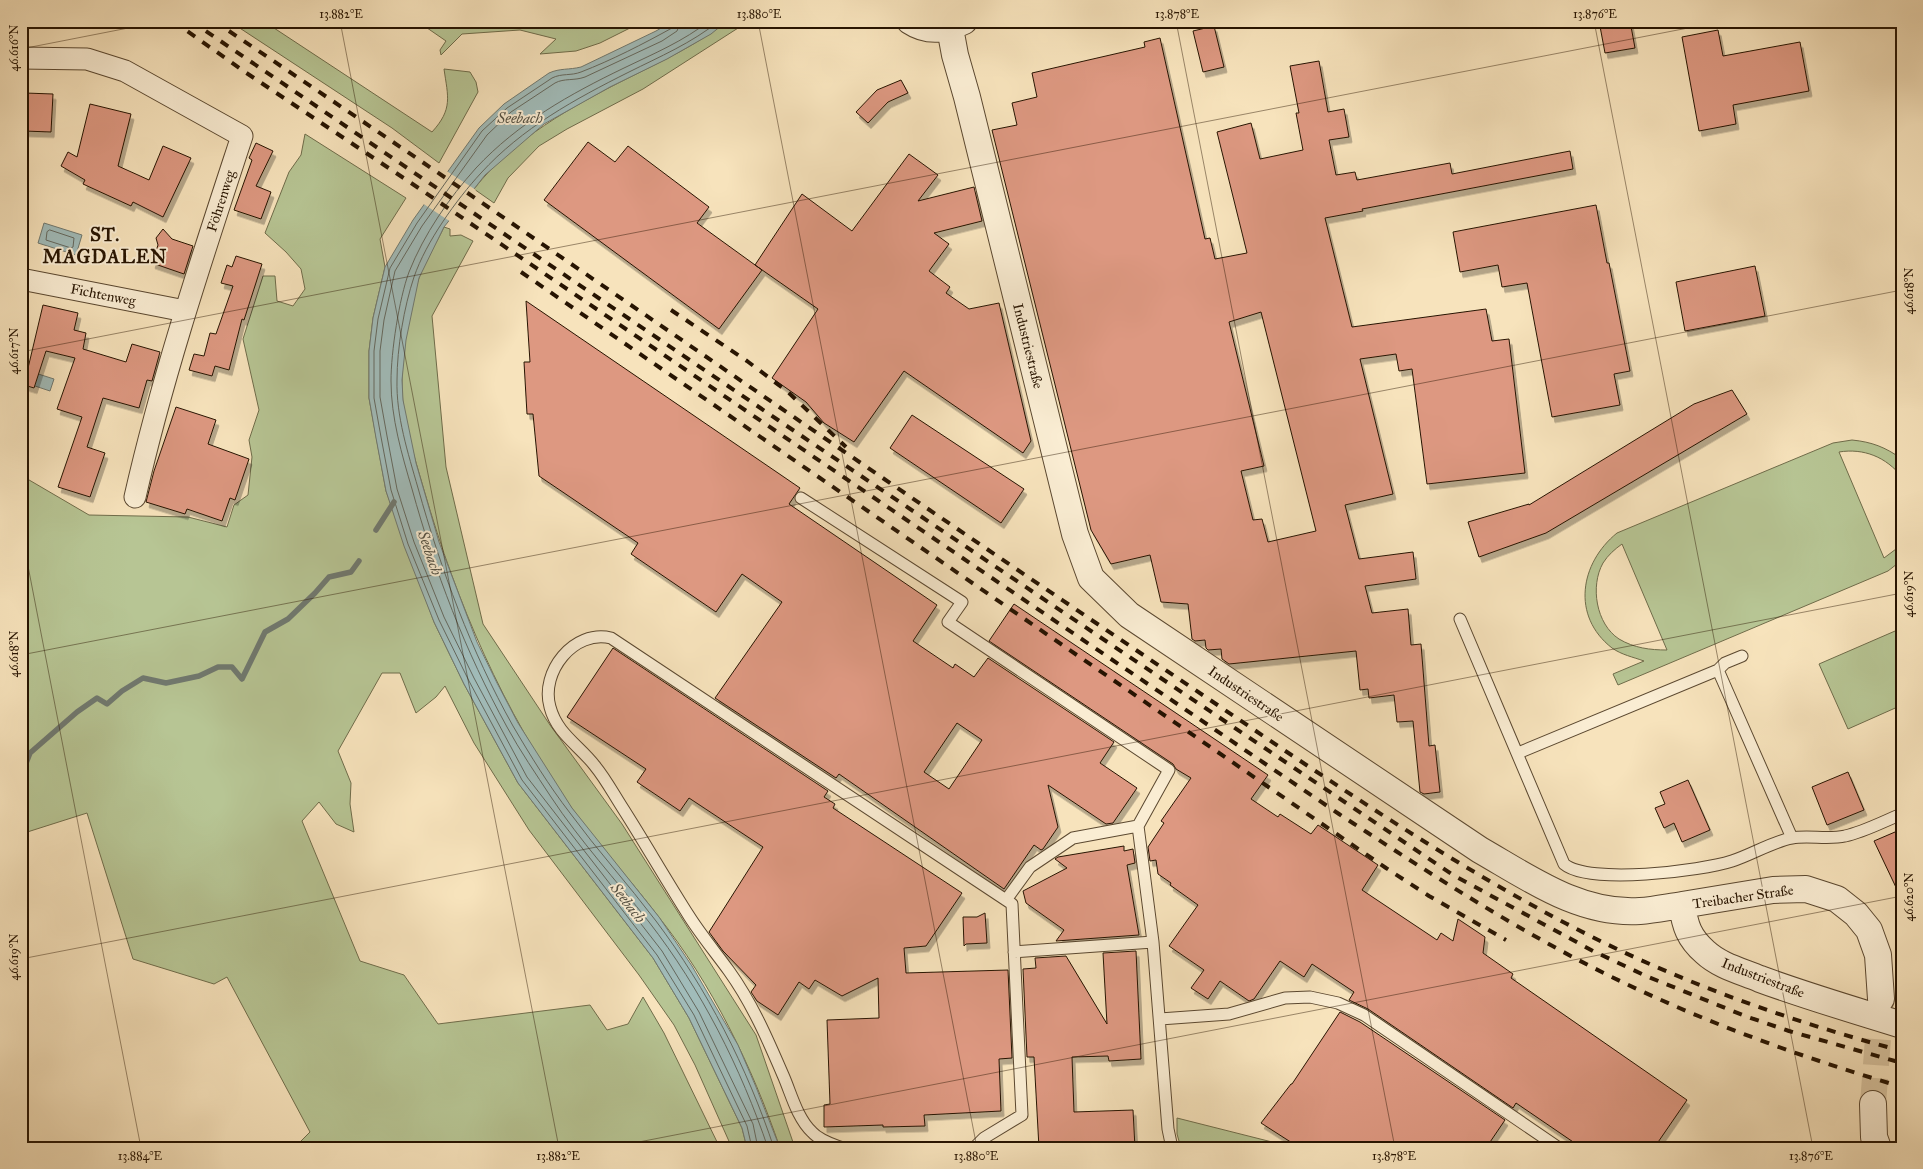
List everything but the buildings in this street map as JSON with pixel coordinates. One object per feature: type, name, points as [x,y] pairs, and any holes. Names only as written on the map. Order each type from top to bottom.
[{"type":"street","points":[[910,21],[918,27],[936,30],[957,25]]},
{"type":"street","name":"Industriestraße","points":[[957,25],[955,56],[967,97],[1075,534],[1091,578],[1129,615],[1447,828],[1530,879],[1566,898],[1590,906],[1639,911],[1682,905],[1685,925],[1694,941],[1706,953],[1724,965],[1789,990],[1902,1025]]},
{"type":"street","name":"Föhrenweg","points":[[21,58],[88,59],[125,71],[242,136],[185,311],[145,454],[135,497]]},
{"type":"street","name":"Fichtenweg","points":[[21,279],[185,311]]},
{"type":"street","name":"Treibacher Straße","points":[[1682,905],[1773,890],[1806,889],[1837,899],[1856,914],[1869,930],[1878,956],[1881,999]]},
{"type":"street","points":[[1873,1104],[1874,1137],[1878,1148]]},
{"type":"lane","points":[[801,498],[962,602],[948,622],[1169,770],[1138,826],[1153,942],[1168,1129],[1172,1148]]},
{"type":"lane","points":[[1460,618],[1564,864],[1570,869],[1604,875],[1671,872],[1731,862],[1792,838],[1845,837],[1902,814]]},
{"type":"lane","points":[[842,1148],[812,1133],[802,1119],[767,1036],[731,974],[690,918],[595,765],[564,735],[550,707],[548,690],[551,675],[562,657],[572,647],[590,637],[602,636],[611,638],[1012,904],[1022,1114],[984,1138],[974,1148]]},
{"type":"lane","points":[[1518,754],[1718,670],[1725,662],[1742,656]]},
{"type":"lane","points":[[1718,670],[1792,838]]},
{"type":"lane","points":[[1006,900],[1030,867],[1073,838],[1138,826]]},
{"type":"lane","points":[[1014,952],[1153,942]]},
{"type":"lane","points":[[1160,1019],[1229,1014],[1285,998],[1310,997],[1338,1003],[1364,1015],[1559,1148]]},
{"type":"green space","points":[[229,21],[278,21],[274,28],[432,132],[439,124],[446,109],[447,95],[444,69],[470,72],[476,82],[478,92],[439,163],[392,128]]},
{"type":"green space","points":[[417,21],[644,21],[600,43],[576,51],[540,54],[556,39],[520,30],[462,34],[441,55],[440,50],[446,41]]},
{"type":"green space","points":[[727,21],[749,21],[643,89],[539,146],[508,178],[494,203],[474,189],[507,154],[545,125],[586,100],[691,45]]},
{"type":"green space","points":[[305,134],[406,198],[380,239],[385,267],[373,318],[369,351],[369,398],[386,491],[434,622],[464,684],[518,783],[653,958],[689,1018],[742,1128],[747,1148],[732,1148],[695,1065],[674,1025],[639,975],[529,830],[474,743],[445,686],[436,697],[416,713],[400,673],[382,673],[338,751],[351,783],[350,804],[354,832],[336,824],[319,802],[302,821],[360,961],[404,975],[438,1024],[590,1005],[607,1030],[628,1024],[643,997],[664,1033],[720,1148],[294,1148],[310,1132],[227,977],[214,984],[133,959],[87,813],[21,834],[21,436],[24,477],[89,515],[188,517],[227,527],[234,505],[248,495],[252,457],[249,440],[259,410],[243,339],[263,276],[275,276],[277,301],[293,306],[305,289],[301,269],[265,233],[289,172],[301,155]]},
{"type":"green space","points":[[444,227],[450,229],[450,236],[461,235],[473,241],[432,316],[446,467],[483,624],[550,725],[622,824],[756,1035],[795,1148],[780,1148],[743,1056],[696,969],[658,916],[571,807],[524,733],[484,655],[451,574],[412,450],[402,394],[403,355],[415,289],[427,259]]},
{"type":"green space","points":[[1852,440],[1866,442],[1884,448],[1902,459],[1902,477],[1882,459],[1857,451],[1839,452],[1884,558],[1896,549],[1902,541],[1902,560],[1888,571],[1618,685],[1613,674],[1644,661],[1612,648],[1599,635],[1590,621],[1585,590],[1588,574],[1604,545],[1617,533],[1833,443]],"holes":[[[1622,544],[1667,650],[1654,650],[1630,645],[1611,632],[1600,614],[1596,593],[1599,572],[1607,557]]]},
{"type":"green space","points":[[1902,628],[1902,705],[1848,729],[1819,664]]},
{"type":"green space","points":[[1177,1118],[1276,1143],[1282,1148],[1181,1148],[1177,1134]]},
{"type":"water","name":"Seebach","points":[[673,21],[727,21],[711,34],[667,59],[610,87],[544,124],[485,175],[444,227],[419,278],[406,340],[402,380],[403,400],[416,463],[439,542],[477,642],[497,683],[518,723],[572,808],[659,917],[692,966],[738,1045],[780,1148],[747,1148],[742,1128],[689,1018],[653,958],[518,783],[464,684],[434,622],[404,546],[386,491],[369,398],[369,351],[373,318],[385,267],[413,220],[479,128],[504,104],[549,73],[581,67]]},
{"type":"water","points":[[44,223],[82,235],[76,255],[38,243]]},
{"type":"water","points":[[32,372],[54,379],[50,391],[29,384]]},
{"type":"pier","points":[[445,170],[476,190],[451,222],[422,203]]},
{"type":"waterway","points":[[376,530],[394,502]]},
{"type":"waterway","points":[[21,776],[30,753],[77,712],[97,698],[107,704],[122,691],[143,678],[166,683],[199,676],[218,667],[232,667],[242,679],[265,632],[288,619],[329,577],[351,572],[359,561]]},
{"type":"tunnel","points":[[1873,1104],[1881,999]]},
{"type":"railway","points":[[173,21],[245,72],[1339,814],[1461,892],[1556,948],[1664,1001],[1742,1034],[1902,1087]]},
{"type":"railway","points":[[191,21],[1453,875],[1593,951],[1646,976],[1745,1016],[1789,1031],[1902,1063]]},
{"type":"railway","points":[[214,21],[1278,746],[1420,839],[1492,883],[1607,944],[1689,981],[1773,1012],[1902,1051]]},
{"type":"railway","points":[[521,272],[1386,868],[1429,896],[1506,940]]},
{"type":"railway","points":[[671,310],[747,361],[788,392],[846,447]]},
{"type":"district","name":"ST. MAGDALEN","points":[[105,245]]}]
